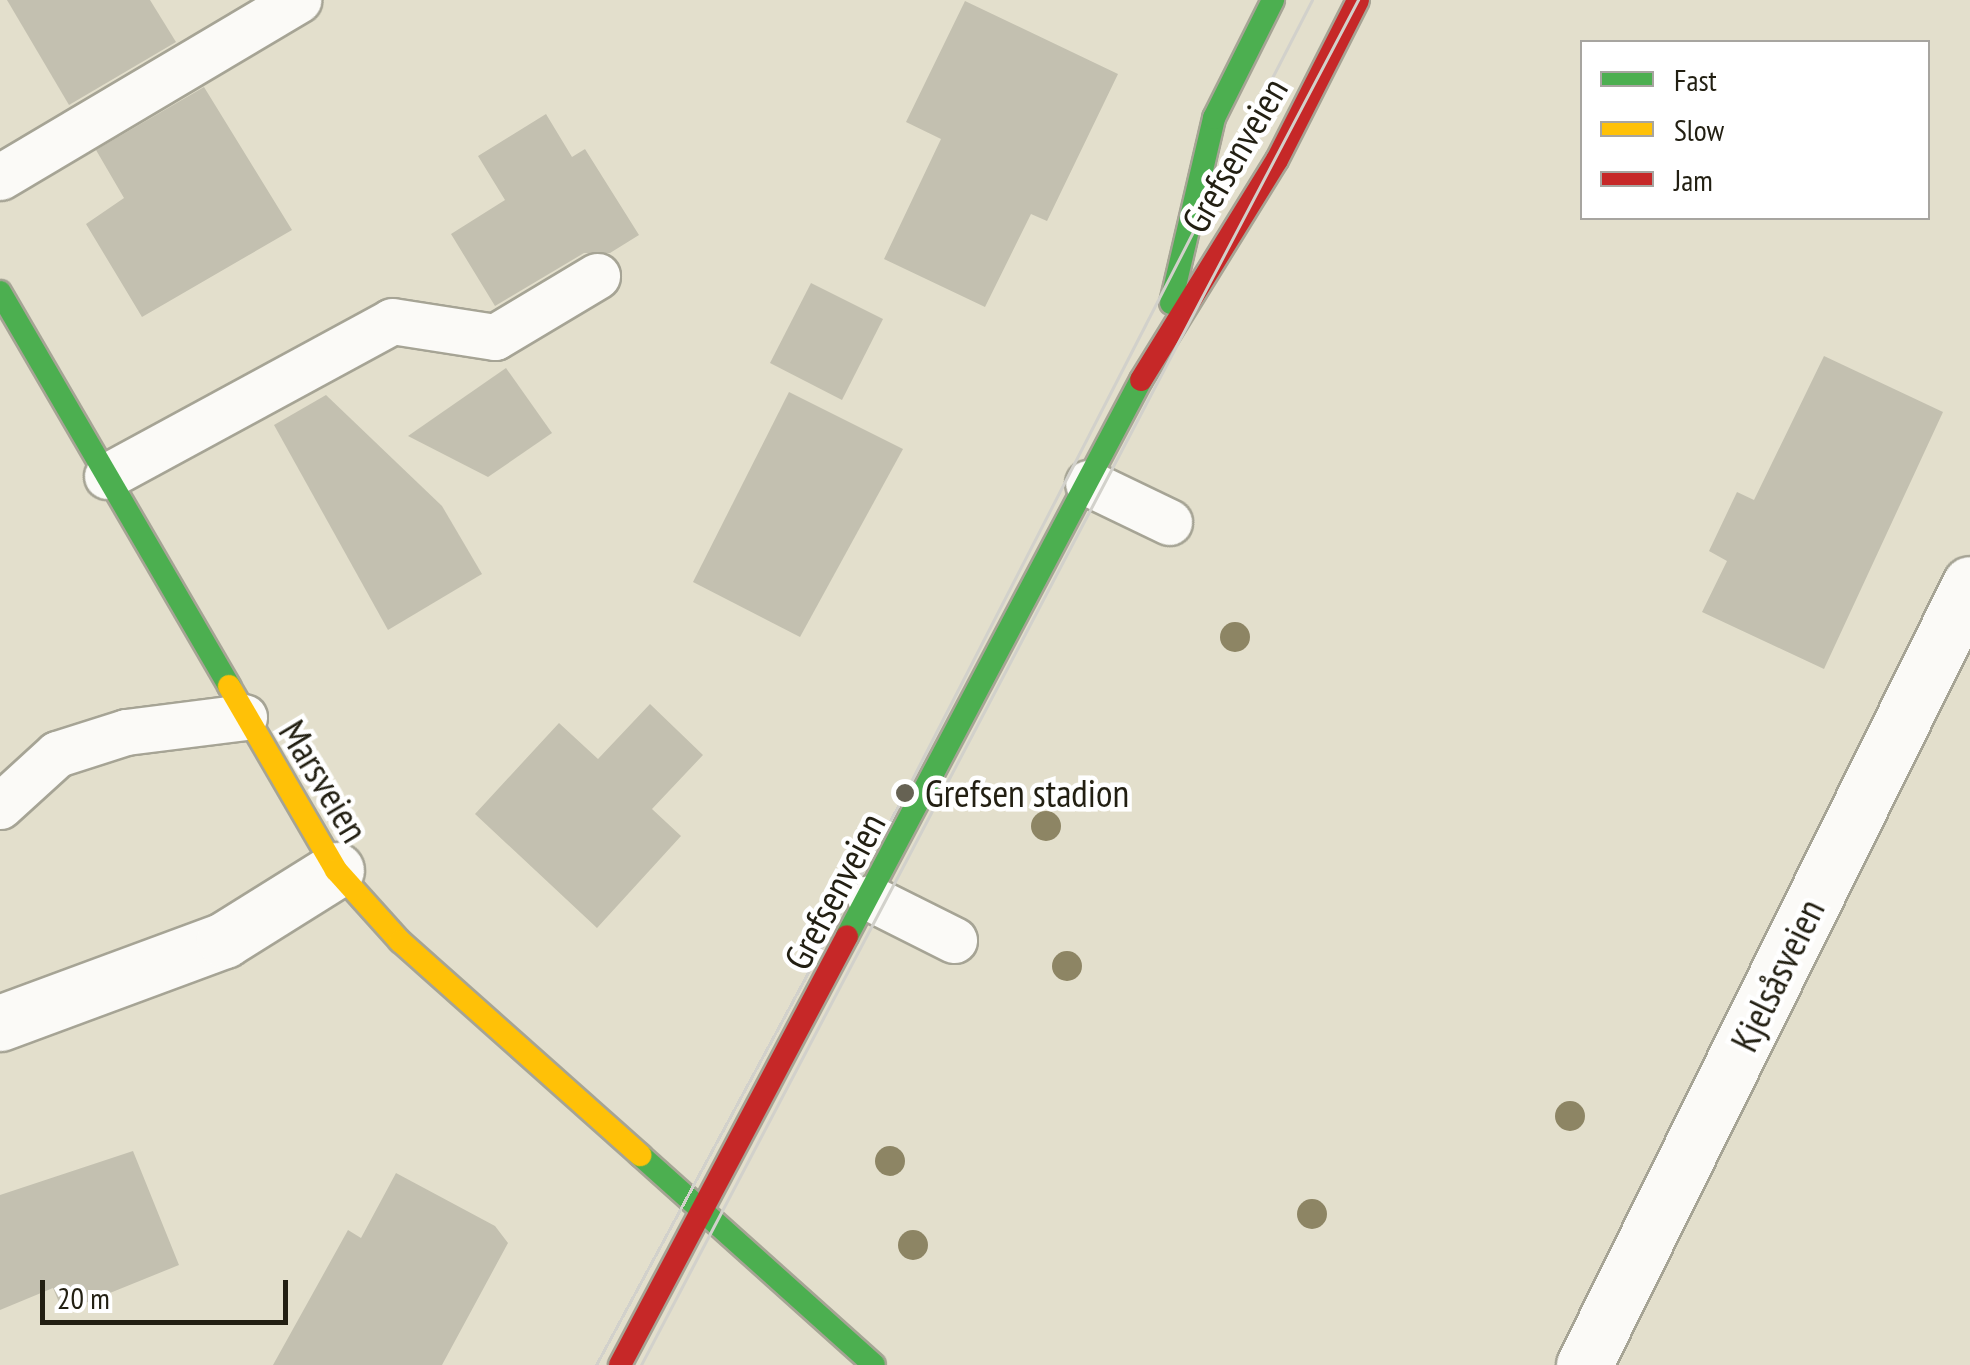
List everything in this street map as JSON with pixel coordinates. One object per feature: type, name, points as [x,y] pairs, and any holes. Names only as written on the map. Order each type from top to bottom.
[{"type":"main road","name":"Grefsenveien","points":[[1162,341],[1214,118],[1273,0]]},
{"type":"main road","name":"Grefsenveien","points":[[620,1365],[704,1214],[1162,341],[1277,160],[1358,0]]},
{"type":"main road","name":"Marsveien","points":[[0,292],[336,870],[400,941],[874,1365]]},
{"type":"street","name":"Kjelsåsveien","points":[[1584,1365],[1970,584]]},
{"type":"street","points":[[0,1022],[224,940],[336,870]]},
{"type":"lane","points":[[0,177],[298,0]]},
{"type":"lane","points":[[107,476],[392,321],[494,336],[597,276]]},
{"type":"lane","points":[[1088,483],[1169,522]]},
{"type":"lane","points":[[0,806],[58,754],[126,732],[244,717]]},
{"type":"lane","points":[[870,898],[954,940]]},
{"type":"building","points":[[7,0],[150,0],[176,42],[69,105]]},
{"type":"building","points":[[965,1],[1118,74],[1047,221],[1031,214],[985,307],[884,259],[941,139],[906,122]]},
{"type":"building","points":[[204,87],[292,230],[142,317],[86,224],[124,198],[96,150]]},
{"type":"building","points":[[546,114],[572,157],[585,149],[639,235],[610,253],[584,253],[495,306],[451,234],[505,200],[478,156]]},
{"type":"building","points":[[811,283],[883,319],[842,400],[770,363]]},
{"type":"building","points":[[1824,356],[1943,412],[1824,669],[1702,612],[1727,561],[1709,551],[1737,492],[1754,500]]},
{"type":"building","points":[[506,368],[552,433],[488,477],[408,436]]},
{"type":"building","points":[[789,392],[903,449],[800,637],[693,582]]},
{"type":"building","points":[[326,395],[442,506],[482,574],[388,630],[274,425]]},
{"type":"building","points":[[650,704],[703,755],[652,809],[681,836],[597,928],[475,814],[559,723],[598,759]]},
{"type":"building","points":[[133,1151],[179,1265],[63,1312],[53,1288],[0,1310],[0,1195]]},
{"type":"building","points":[[396,1173],[495,1226],[508,1243],[442,1365],[273,1365],[348,1230],[361,1238]]},
{"type":"tram line","points":[[596,1365],[905,793],[1312,0]]},
{"type":"tram line","points":[[641,1365],[1358,0]]},
{"type":"traffic: fast","points":[[1171,303],[1214,118],[1273,0]]},
{"type":"traffic: fast","points":[[0,292],[229,686]]},
{"type":"traffic: fast","points":[[847,936],[1141,380]]},
{"type":"traffic: fast","points":[[640,1155],[874,1365]]},
{"type":"traffic: slow","points":[[229,686],[336,870],[400,941],[640,1155]]},
{"type":"traffic: jam","points":[[1141,380],[1277,160],[1358,0]]},
{"type":"traffic: jam","points":[[620,1365],[847,936]]},
{"type":"place","name":"Grefsen stadion","points":[[905,793]]}]
